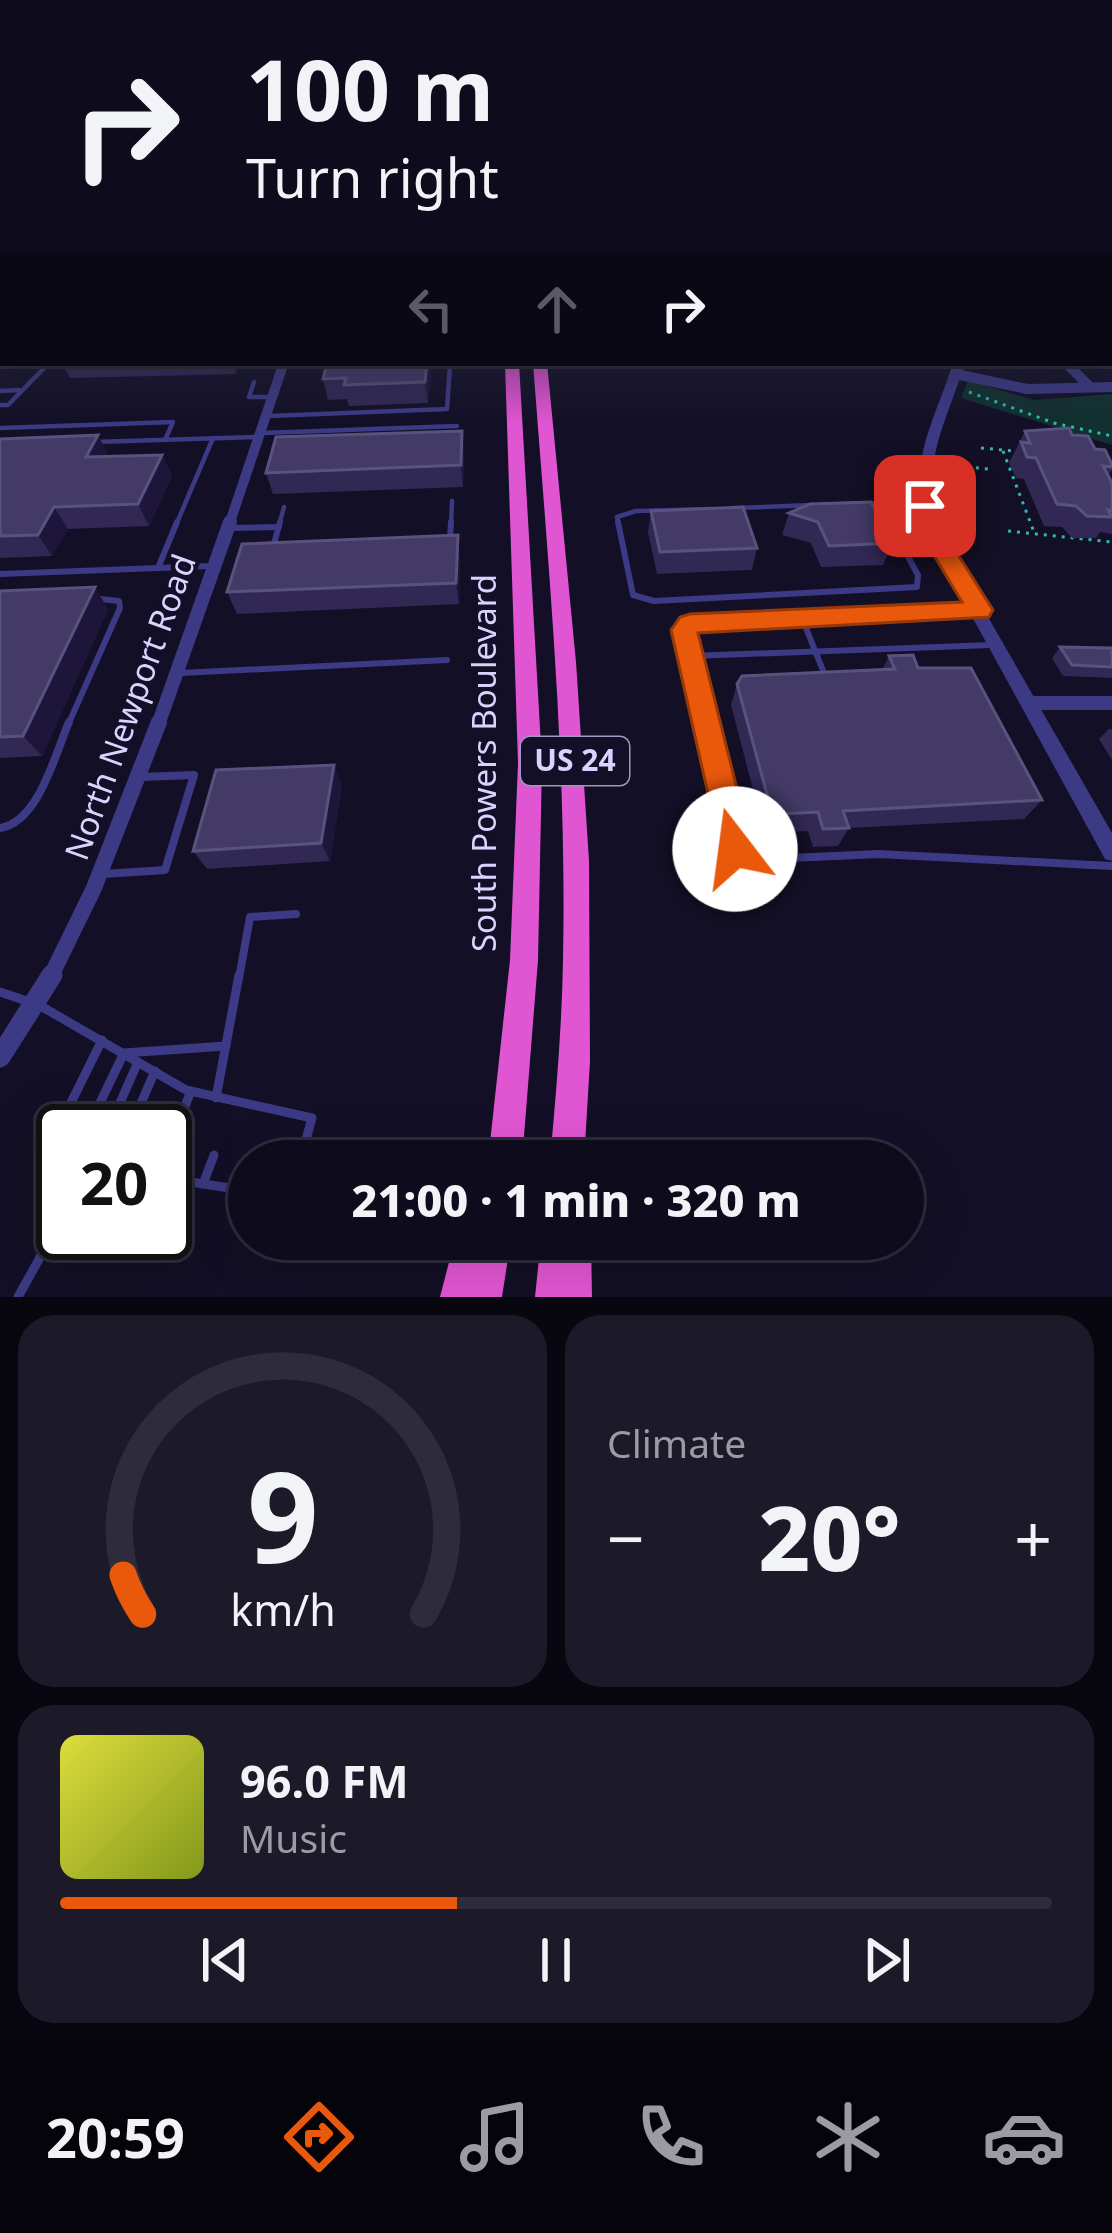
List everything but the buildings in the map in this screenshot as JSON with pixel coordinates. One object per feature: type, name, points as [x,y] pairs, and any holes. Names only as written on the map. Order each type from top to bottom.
[{"type":"highway","name":"South Powers Boulevard","points":[[507,1140],[518,1039],[530,763],[512,366]]},
{"type":"highway","name":"US 24","points":[[540,366],[576,780],[580,975],[572,1140]]},
{"type":"highway","points":[[497,1140],[518,1039]]},
{"type":"highway","points":[[458,1297],[468,1260]]},
{"type":"highway","points":[[484,1297],[490,1260]]},
{"type":"highway","points":[[553,1297],[557,1260]]},
{"type":"highway","points":[[574,1260],[574,1297]]},
{"type":"street","name":"North Newport Road","points":[[0,1058],[39,1005],[100,874],[178,673],[283,366]]},
{"type":"street","points":[[1069,366],[1090,387]]},
{"type":"street","points":[[1112,387],[1017,388],[957,369],[926,454],[921,484],[938,542],[1033,703],[1112,852]]},
{"type":"street","points":[[1033,703],[1112,703]]},
{"type":"lane","points":[[0,405],[8,405],[46,366]]},
{"type":"lane","points":[[266,416],[447,409],[450,366]]},
{"type":"lane","points":[[254,382],[248,397],[273,396]]},
{"type":"lane","points":[[0,391],[19,391]]},
{"type":"lane","points":[[0,428],[173,422],[165,440]]},
{"type":"lane","points":[[74,443],[457,426]]},
{"type":"lane","points":[[7,445],[19,427]]},
{"type":"lane","points":[[158,568],[213,438]]},
{"type":"lane","points":[[450,541],[452,501]]},
{"type":"lane","points":[[834,504],[635,512],[617,517],[633,595],[654,601],[917,587],[918,575],[878,502]]},
{"type":"lane","points":[[856,503],[925,506]]},
{"type":"lane","points":[[273,547],[284,507]]},
{"type":"lane","points":[[227,528],[279,526]]},
{"type":"lane","points":[[0,574],[214,566]]},
{"type":"lane","points":[[0,829],[13,826],[30,809],[120,608],[111,599],[89,600]]},
{"type":"lane","points":[[980,610],[690,623],[684,630],[735,849],[745,860],[780,862],[879,854],[1112,866]]},
{"type":"lane","points":[[802,618],[829,687]]},
{"type":"lane","points":[[691,656],[999,644]]},
{"type":"lane","points":[[178,673],[447,660]]},
{"type":"lane","points":[[100,874],[165,870],[194,775],[138,777]]},
{"type":"lane","points":[[216,1098],[250,917],[296,914]]},
{"type":"lane","points":[[0,992],[39,1005],[191,1091],[231,1107],[312,1118],[306,1140]]},
{"type":"lane","points":[[70,1104],[101,1040]]},
{"type":"lane","points":[[124,1053],[226,1046]]},
{"type":"lane","points":[[99,1104],[124,1053]]},
{"type":"lane","points":[[119,1104],[138,1062]]},
{"type":"lane","points":[[141,1104],[155,1071]]},
{"type":"lane","points":[[186,1104],[191,1091]]},
{"type":"lane","points":[[203,1184],[214,1155]]},
{"type":"lane","points":[[192,1182],[228,1187]]},
{"type":"lane","points":[[18,1297],[39,1260]]},
{"type":"path","points":[[969,392],[1076,429],[1112,436]]},
{"type":"path","points":[[1076,429],[1083,423]]},
{"type":"path","points":[[981,448],[1020,452]]},
{"type":"path","points":[[1003,450],[1035,534]]},
{"type":"path","points":[[949,465],[988,469]]},
{"type":"path","points":[[1008,531],[1112,542]]},
{"type":"green space","points":[[968,380],[1034,400],[1112,394],[1112,445],[961,398]]},
{"type":"route","points":[[735,849],[684,630],[690,623],[980,610],[938,542],[925,506]]}]
